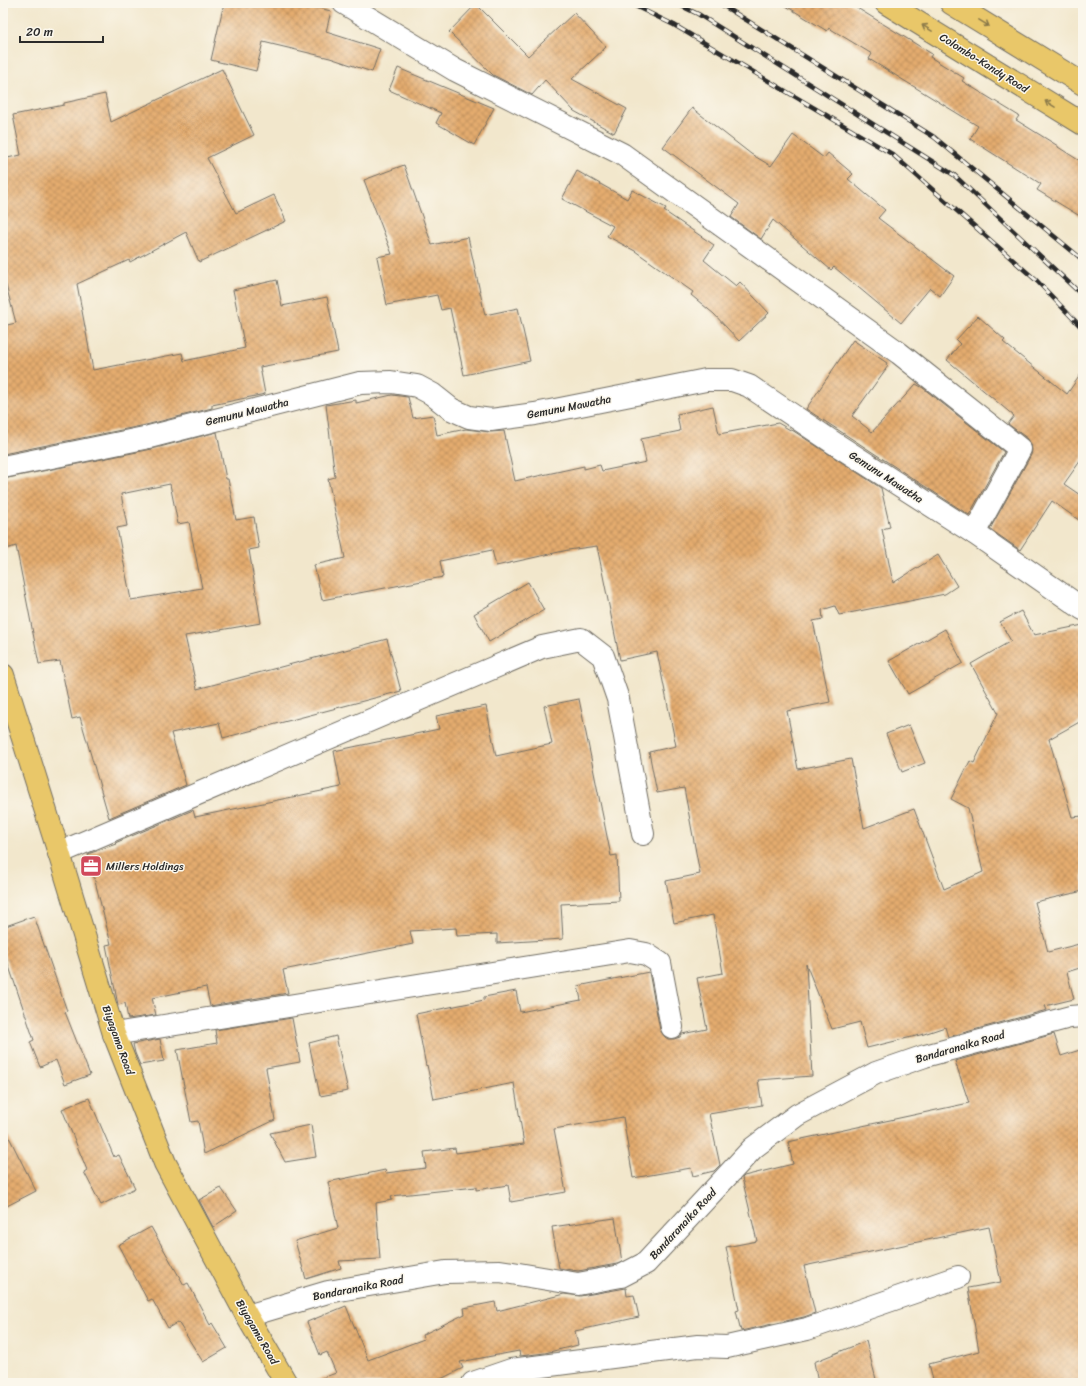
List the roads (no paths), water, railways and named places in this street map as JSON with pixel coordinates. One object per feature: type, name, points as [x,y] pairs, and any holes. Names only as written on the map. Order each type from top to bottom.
[{"type":"main road","name":"Colombo-Kandy Road","points":[[886,3],[1083,124]]},
{"type":"main road","points":[[951,3],[1083,84]]},
{"type":"main road","name":"Biyagama Road","points":[[3,675],[114,1034],[165,1163],[247,1316],[286,1383]]},
{"type":"street","points":[[344,3],[455,70],[622,154],[899,353],[1020,449],[974,533]]},
{"type":"street","name":"Gemunu Mawatha","points":[[3,467],[149,437],[360,383],[391,382],[417,386],[432,394],[451,409],[469,416],[491,420],[535,414],[706,380],[732,380],[749,386],[834,443],[974,533],[1083,609]]},
{"type":"street","points":[[59,853],[542,647],[581,639],[603,656],[618,699],[643,834]]},
{"type":"street","points":[[114,1034],[630,952],[646,954],[660,963],[672,1028]]},
{"type":"street","name":"Bandaranaika Road","points":[[247,1316],[328,1292],[445,1272],[500,1271],[578,1284],[621,1276],[646,1263],[753,1148],[797,1115],[876,1073],[925,1056],[1070,1017],[1083,1016]]},
{"type":"street","points":[[473,1383],[511,1370],[698,1346],[727,1347],[808,1329],[958,1277]]},
{"type":"railway","points":[[629,3],[674,25],[892,154],[1037,281],[1083,329]]},
{"type":"railway","points":[[675,3],[698,14],[954,175],[1083,296]]},
{"type":"railway","points":[[719,3],[934,137],[1083,260]]},
{"type":"place","name":"Millers Holdings","points":[[91,866]]}]
